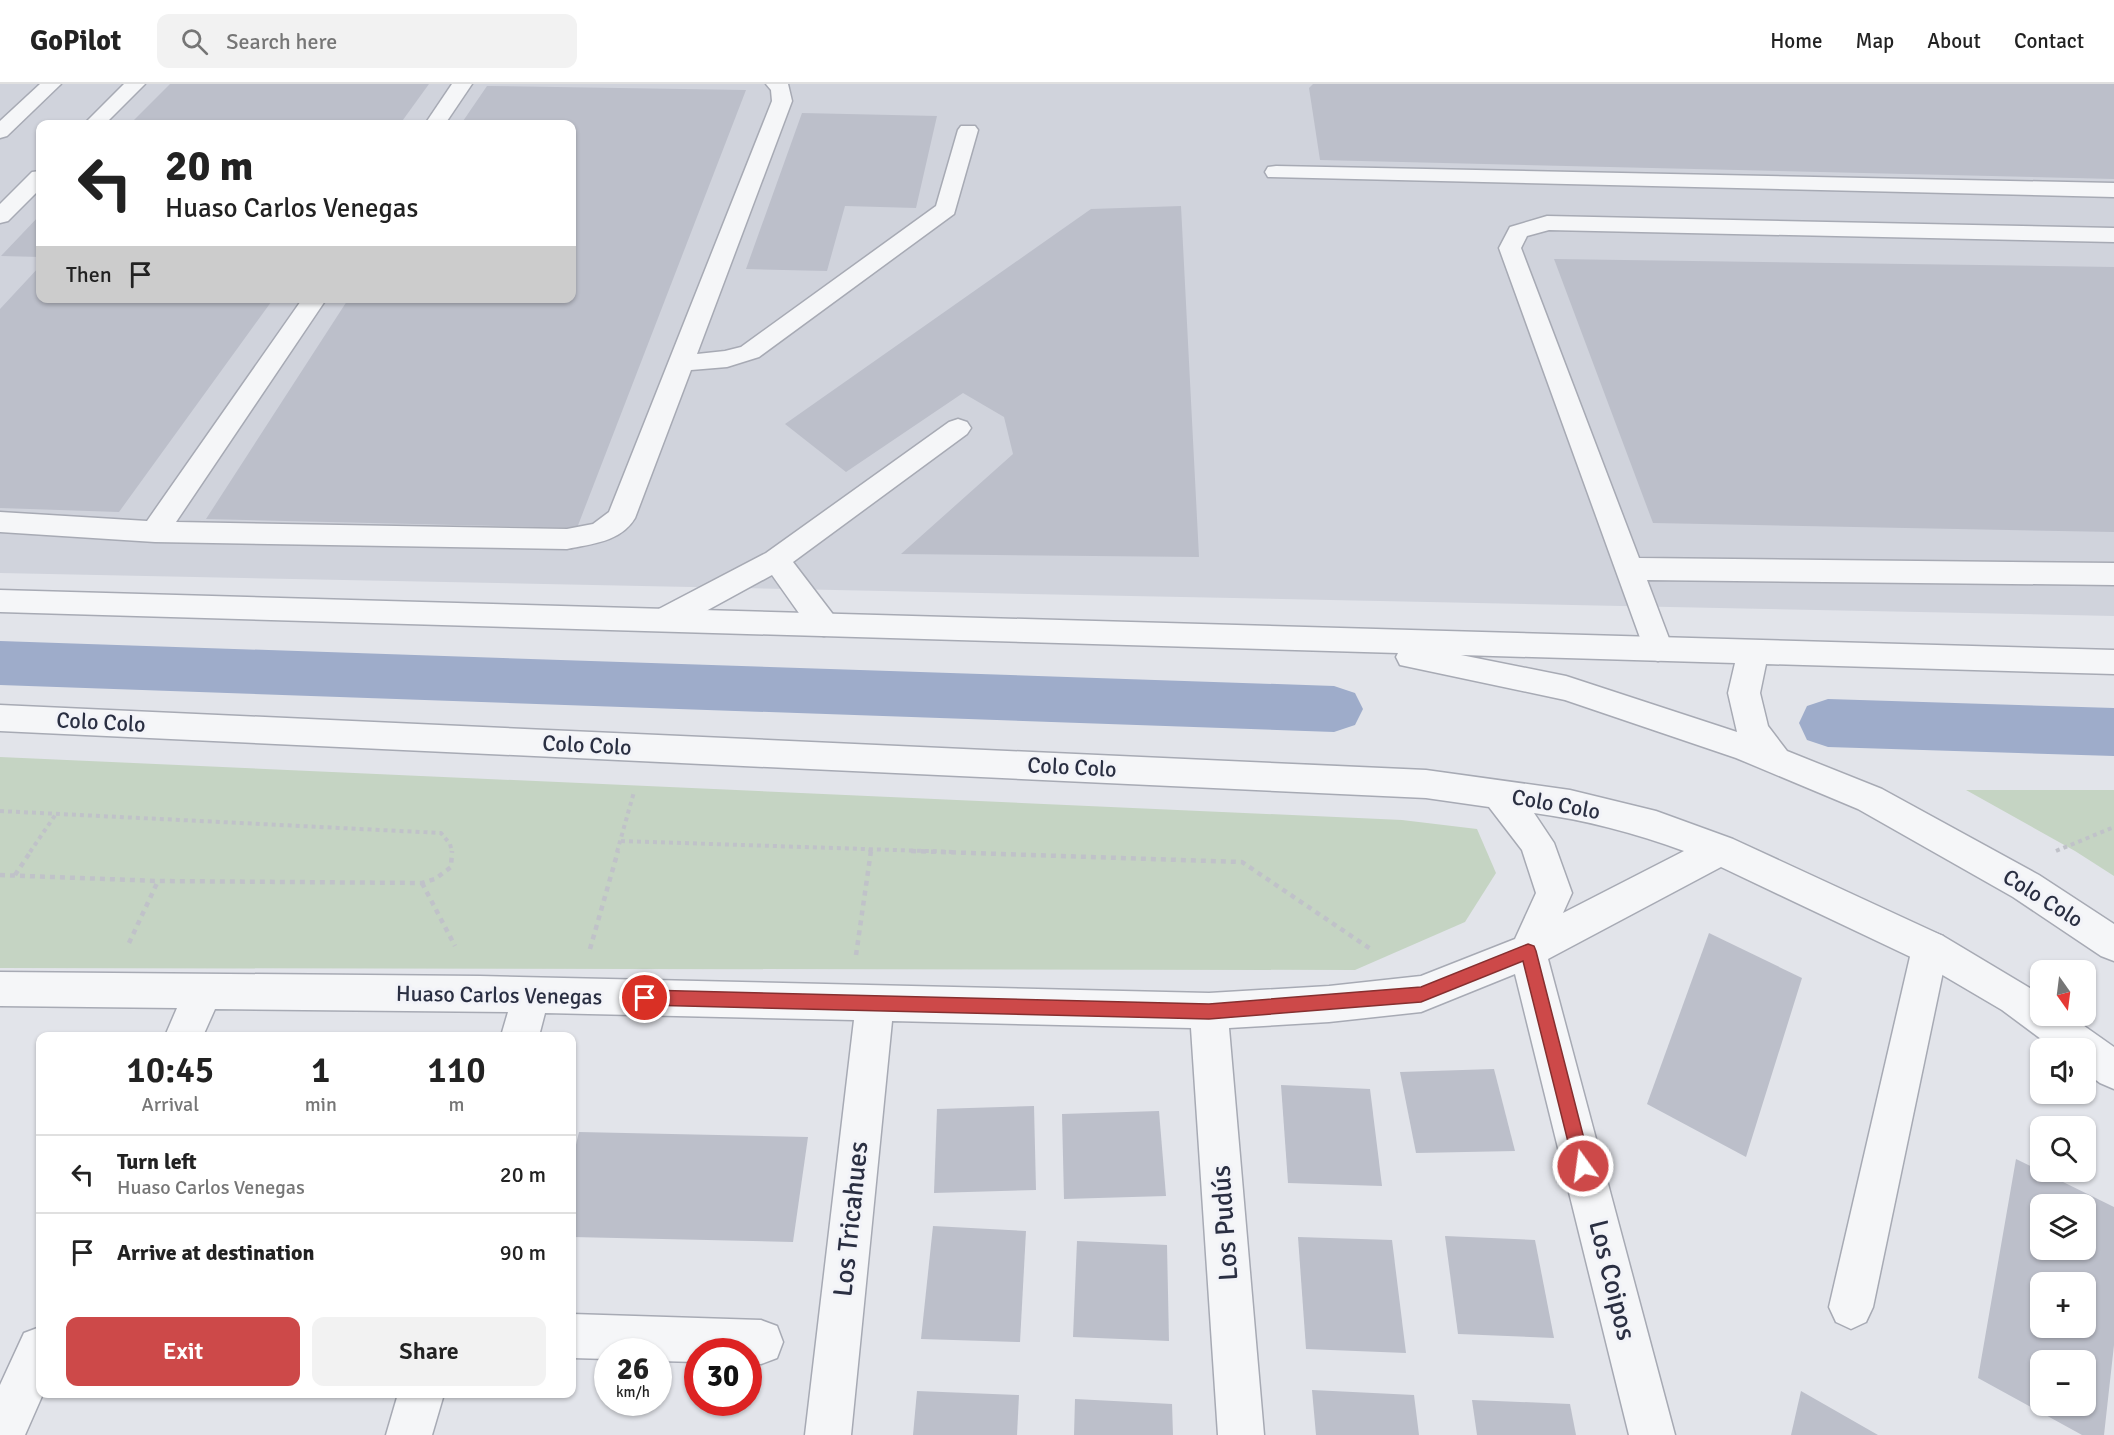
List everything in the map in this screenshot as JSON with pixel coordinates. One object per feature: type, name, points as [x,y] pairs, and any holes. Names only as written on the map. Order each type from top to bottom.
[{"type":"street","points":[[0,132],[51,84]]},
{"type":"street","points":[[98,120],[135,84]]},
{"type":"street","points":[[438,120],[462,84]]},
{"type":"street","points":[[0,522],[155,531],[567,539],[601,532],[621,518],[782,101],[781,88],[776,84]]},
{"type":"street","points":[[681,363],[727,359],[750,352],[946,209],[968,130]]},
{"type":"street","points":[[1276,172],[2114,190]]},
{"type":"street","points":[[0,216],[36,181]]},
{"type":"street","points":[[1658,648],[1510,248],[1518,232],[1547,223],[2114,234]]},
{"type":"street","points":[[155,531],[312,303]]},
{"type":"street","points":[[664,620],[776,560],[958,428]]},
{"type":"street","points":[[776,560],[824,625]]},
{"type":"street","points":[[1629,569],[2114,574]]},
{"type":"street","name":"Colo Colo","points":[[0,601],[2114,662]]},
{"type":"street","name":"Colo Colo","points":[[1318,639],[1566,688],[1776,760],[1870,799],[2026,886],[2114,944]]},
{"type":"street","name":"Colo Colo","points":[[1753,651],[1744,693],[1753,730],[1776,760]]},
{"type":"street","name":"Colo Colo","points":[[0,718],[1426,784],[1570,804],[1644,821],[1721,850],[1930,948],[2015,998],[2070,1038]]},
{"type":"street","points":[[1498,793],[1537,843],[1554,893],[1528,951]]},
{"type":"street","name":"Huaso Carlos Venegas","points":[[0,988],[480,994],[1209,1011],[1329,1004],[1432,991],[1528,951],[1632,894],[1721,850]]},
{"type":"street","points":[[1851,1307],[1930,948]]},
{"type":"street","name":"Los Coipos","points":[[1528,951],[1652,1435]]},
{"type":"street","points":[[186,1032],[205,990]]},
{"type":"street","points":[[521,1032],[531,996]]},
{"type":"street","name":"Los Tricahues","points":[[828,1435],[862,1002]]},
{"type":"street","name":"Los Pudús","points":[[1209,1011],[1241,1435]]},
{"type":"street","name":"Colo Colo","points":[[2096,1057],[2114,1070]]},
{"type":"street","points":[[576,1336],[684,1340]]},
{"type":"street","points":[[1,1435],[36,1358]]},
{"type":"street","points":[[409,1435],[420,1398]]},
{"type":"path","points":[[577,996],[647,748]]},
{"type":"path","points":[[0,810],[441,833],[451,843],[453,855],[451,867],[435,879],[422,883],[158,881],[0,874]]},
{"type":"path","points":[[15,875],[57,813]]},
{"type":"path","points":[[2055,851],[2114,827]]},
{"type":"path","points":[[621,841],[1242,862],[1432,991]]},
{"type":"path","points":[[862,1002],[871,849]]},
{"type":"path","points":[[107,990],[158,881]]},
{"type":"path","points":[[422,883],[480,994]]},
{"type":"shaded area","points":[[0,84],[2114,84],[2114,616],[0,573]]},
{"type":"green space","points":[[0,757],[1402,820],[1477,829],[1496,873],[1465,922],[1355,970],[0,968]]},
{"type":"green space","points":[[1966,790],[2114,790],[2114,876],[2075,851]]},
{"type":"building","points":[[170,84],[429,84],[403,120],[134,120]]},
{"type":"building","points":[[1313,84],[2114,84],[2114,179],[1320,160],[1309,88]]},
{"type":"building","points":[[487,86],[746,90],[577,528],[206,519],[346,303],[576,303],[576,120],[464,120]]},
{"type":"building","points":[[802,113],[937,116],[916,208],[845,206],[827,271],[746,269]]},
{"type":"building","points":[[1181,206],[1199,557],[901,554],[1013,454],[1004,417],[963,393],[846,472],[785,424],[1091,209]]},
{"type":"building","points":[[36,219],[36,257],[1,256]]},
{"type":"building","points":[[1554,259],[2114,267],[2114,532],[1653,523]]},
{"type":"building","points":[[36,270],[36,303],[270,303],[119,512],[0,508],[0,309]]},
{"type":"building","points":[[1709,933],[1802,978],[1746,1157],[1647,1104]]},
{"type":"building","points":[[1494,1069],[1515,1151],[1416,1153],[1400,1072]]},
{"type":"building","points":[[1281,1085],[1370,1089],[1382,1186],[1288,1183]]},
{"type":"building","points":[[1034,1106],[1036,1190],[934,1193],[937,1109]]},
{"type":"building","points":[[1159,1111],[1166,1196],[1064,1199],[1062,1114]]},
{"type":"building","points":[[579,1132],[808,1137],[793,1242],[576,1237],[576,1144]]},
{"type":"building","points":[[2016,1159],[2030,1166],[2030,1182],[2063,1182],[2087,1194],[2030,1194],[2030,1260],[2096,1260],[2096,1198],[2114,1207],[2114,1345],[2104,1435],[2082,1435],[2047,1416],[2096,1416],[2096,1350],[2030,1350],[2030,1406],[1978,1378]]},
{"type":"building","points":[[933,1226],[1026,1231],[1020,1342],[921,1339]]},
{"type":"building","points":[[1445,1236],[1535,1240],[1554,1338],[1458,1334]]},
{"type":"building","points":[[1298,1237],[1392,1240],[1406,1353],[1306,1349]]},
{"type":"building","points":[[1077,1241],[1167,1245],[1169,1341],[1073,1337]]},
{"type":"building","points":[[1312,1390],[1414,1395],[1419,1435],[1316,1435]]},
{"type":"building","points":[[917,1391],[1019,1395],[1017,1435],[913,1435]]},
{"type":"building","points":[[1801,1391],[1878,1435],[1791,1435]]},
{"type":"building","points":[[1075,1399],[1172,1404],[1173,1435],[1074,1435]]},
{"type":"building","points":[[1472,1400],[1570,1404],[1576,1435],[1477,1435]]},
{"type":"waterway","points":[[0,663],[1334,709]]},
{"type":"waterway","points":[[1828,723],[2114,732]]},
{"type":"route","points":[[645,998],[1209,1011],[1329,1004],[1421,994],[1528,951],[1583,1166]]}]
